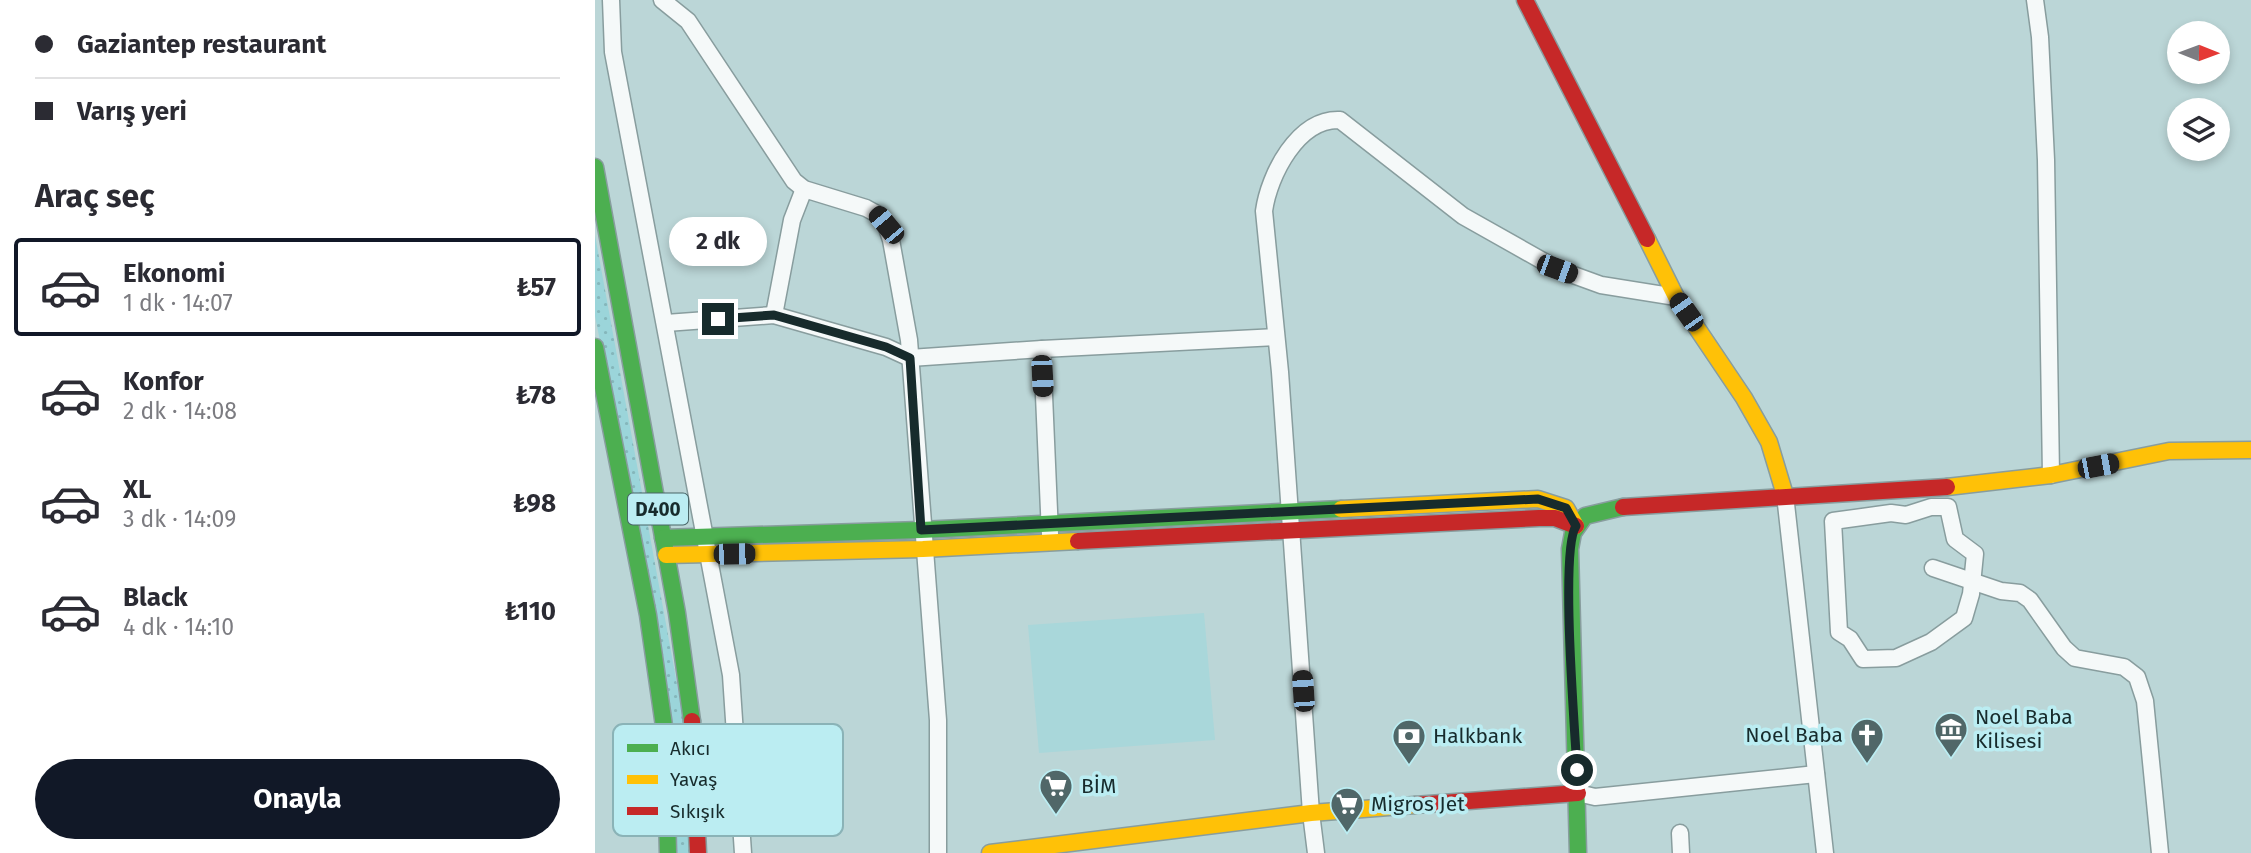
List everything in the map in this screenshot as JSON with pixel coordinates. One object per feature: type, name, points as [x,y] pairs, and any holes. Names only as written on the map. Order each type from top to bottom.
[{"type":"main road","points":[[1525,0],[1676,297],[1744,398],[1769,442],[1785,495]]},
{"type":"main road","name":"D400","points":[[595,167],[666,555],[692,724]]},
{"type":"main road","name":"D400","points":[[595,348],[648,615],[664,724]]},
{"type":"main road","points":[[1579,853],[1568,571],[1570,535],[1582,517],[1599,511],[1785,495],[1936,488],[2050,475],[2169,451],[2251,450]]},
{"type":"main road","points":[[663,538],[921,530],[1538,499],[1566,508],[1576,526]]},
{"type":"main road","points":[[666,555],[923,549],[1539,518],[1555,518],[1576,526]]},
{"type":"main road","points":[[991,853],[1089,847],[1311,813],[1577,793]]},
{"type":"main road","points":[[706,836],[715,849]]},
{"type":"street","points":[[595,15],[611,0]]},
{"type":"street","points":[[611,0],[613,52],[731,675],[734,724]]},
{"type":"street","points":[[662,0],[688,21],[785,170],[804,189],[866,208],[886,225],[910,358],[921,530],[938,720],[938,853]]},
{"type":"street","points":[[2035,0],[2041,37],[2046,160],[2050,475]]},
{"type":"street","points":[[1316,853],[1264,211],[1266,194],[1286,153],[1325,119],[1340,120],[1462,216],[1557,269],[1601,285],[1676,297]]},
{"type":"street","points":[[774,315],[792,220],[804,189]]},
{"type":"street","points":[[666,323],[774,315],[886,347],[910,358],[1276,337]]},
{"type":"street","points":[[1042,349],[1050,543]]},
{"type":"street","points":[[1785,495],[1825,853]]},
{"type":"street","points":[[1931,507],[1948,507],[1955,539],[1975,554],[1972,579],[1964,618],[1942,634],[1896,658],[1863,659],[1850,639],[1839,632],[1833,521],[1891,513],[1906,515],[1931,507]]},
{"type":"street","points":[[1933,568],[2001,591],[2020,593],[2030,600],[2064,648],[2075,658],[2124,667],[2137,677],[2145,701],[2160,853]]},
{"type":"street","points":[[1577,793],[1595,797],[1816,774]]},
{"type":"street","points":[[1680,833],[1681,853]]},
{"type":"shaded area","points":[[595,235],[683,724],[665,724],[655,617],[595,316]]},
{"type":"shaded area","points":[[1204,613],[1215,740],[1039,753],[1028,625]]},
{"type":"shaded area","points":[[675,836],[688,836],[689,853],[677,853]]},
{"type":"traffic: fast","points":[[595,167],[677,613],[692,721]]},
{"type":"traffic: fast","points":[[595,347],[648,615],[664,724]]},
{"type":"traffic: fast","points":[[1578,853],[1570,549],[1573,533],[1585,516],[1623,507]]},
{"type":"traffic: fast","points":[[663,538],[921,530],[1341,509]]},
{"type":"traffic: fast","points":[[668,836],[668,853]]},
{"type":"traffic: slow","points":[[1647,239],[1676,297],[1744,398],[1769,442],[1785,495]]},
{"type":"traffic: slow","points":[[1947,487],[2051,475],[2169,451],[2251,450]]},
{"type":"traffic: slow","points":[[1341,509],[1538,499],[1566,508],[1576,526]]},
{"type":"traffic: slow","points":[[666,555],[923,549],[1078,541]]},
{"type":"traffic: slow","points":[[990,853],[1311,813],[1415,805]]},
{"type":"traffic: jam","points":[[1525,0],[1647,239]]},
{"type":"traffic: jam","points":[[1623,507],[1947,487]]},
{"type":"traffic: jam","points":[[1078,541],[1539,518],[1555,518],[1576,526]]},
{"type":"traffic: jam","points":[[1415,805],[1578,793]]},
{"type":"traffic: jam","points":[[697,836],[698,853]]},
{"type":"place","name":"Noel Baba Kilisesi","points":[[1951,759]]},
{"type":"place","name":"Noel Baba","points":[[1867,765]]},
{"type":"place","name":"Halkbank","points":[[1409,766]]},
{"type":"place","name":"BİM","points":[[1056,816]]},
{"type":"place","name":"Migros Jet","points":[[1347,834]]},
{"type":"route","points":[[718,319],[774,315],[886,347],[910,358],[921,530],[1538,499],[1566,508],[1576,526],[1570,535],[1568,571],[1577,770]]}]
